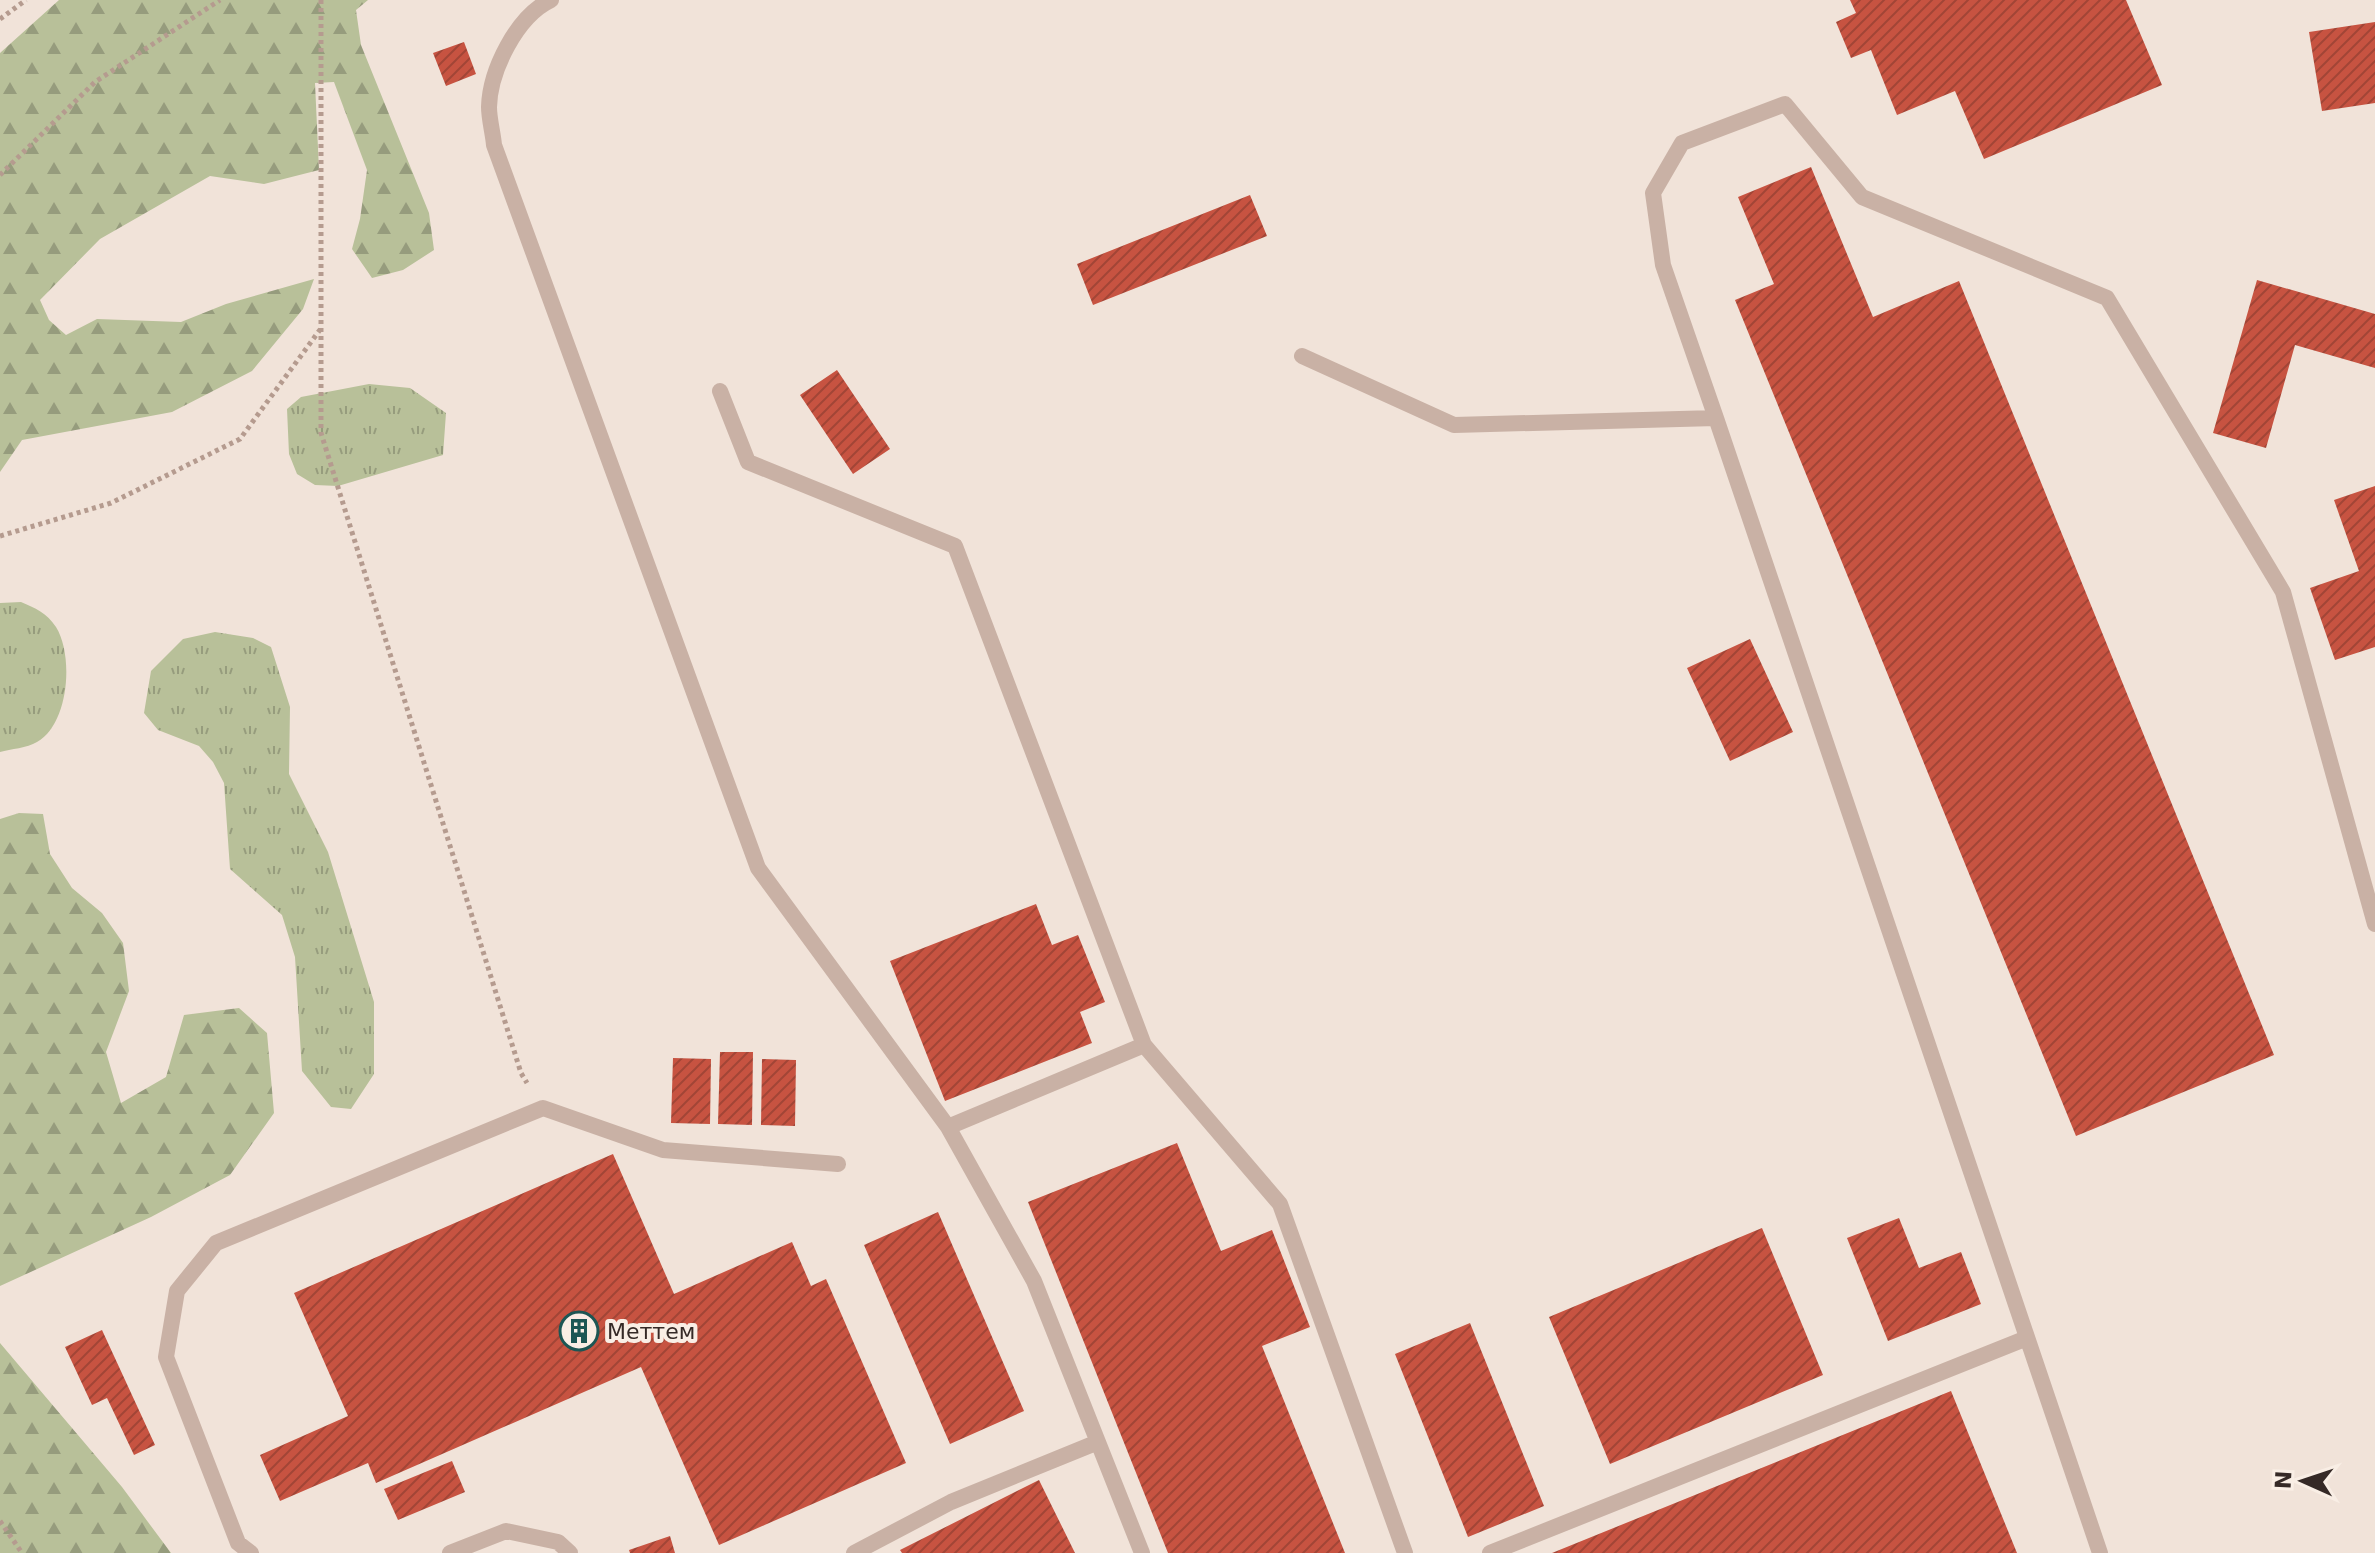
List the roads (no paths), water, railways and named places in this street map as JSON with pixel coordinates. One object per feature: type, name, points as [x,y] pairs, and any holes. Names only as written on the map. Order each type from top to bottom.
[{"type":"lane","points":[[551,0],[519,27],[499,61],[489,105],[494,145],[758,868],[948,1127],[1034,1281],[1142,1553]]},
{"type":"lane","points":[[2100,1553],[1663,265],[1653,193],[1682,143],[1785,104],[1862,197],[2107,298],[2283,592],[2375,924]]},
{"type":"lane","points":[[1302,356],[1454,425],[1716,418]]},
{"type":"lane","points":[[720,391],[748,462],[955,546],[1144,1045],[1280,1204],[1405,1553]]},
{"type":"lane","points":[[948,1127],[1144,1045]]},
{"type":"lane","points":[[251,1553],[238,1543],[166,1357],[177,1291],[216,1243],[543,1108],[663,1150],[838,1164]]},
{"type":"lane","points":[[1490,1553],[2027,1338]]},
{"type":"lane","points":[[854,1553],[951,1502],[1098,1442]]},
{"type":"lane","points":[[450,1553],[506,1531],[558,1542],[570,1553]]},
{"type":"place","name":"Меттем","points":[[579,1331]]}]
